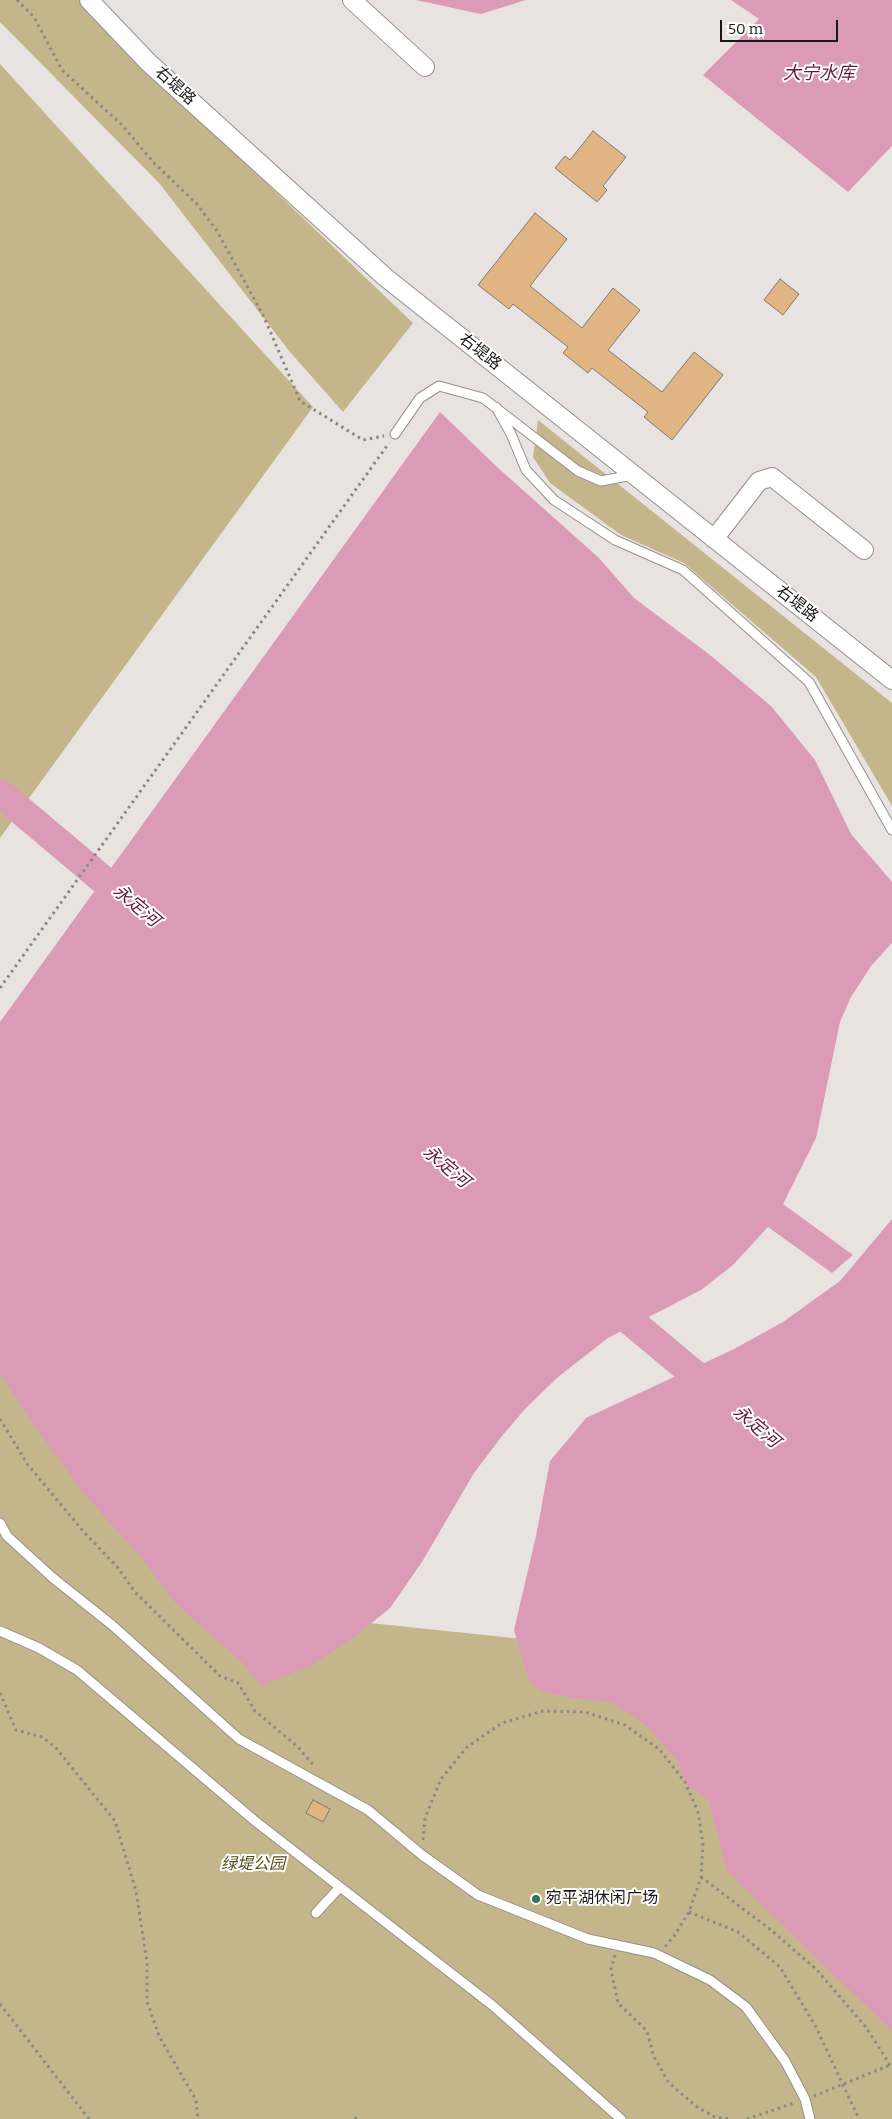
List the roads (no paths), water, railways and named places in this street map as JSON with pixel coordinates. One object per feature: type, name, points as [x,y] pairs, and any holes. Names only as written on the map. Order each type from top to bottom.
[{"type":"street","name":"右堤路","points":[[89,0],[148,62],[385,277],[892,680]]},
{"type":"street","points":[[352,0],[425,67]]},
{"type":"street","points":[[714,539],[759,482],[772,477],[864,550]]},
{"type":"lane","points":[[395,434],[420,398],[439,386],[482,398],[578,471],[593,478],[601,481],[633,475]]},
{"type":"lane","points":[[500,412],[526,470],[554,500],[615,540],[683,570],[810,682],[892,830]]},
{"type":"lane","points":[[0,1524],[7,1536],[53,1578],[112,1625],[239,1739],[368,1810],[422,1855],[478,1895],[588,1939],[658,1954],[710,1980],[746,2007],[785,2061],[805,2099],[810,2119]]},
{"type":"lane","points":[[0,1631],[39,1648],[77,1670],[255,1821],[492,2005],[621,2119]]},
{"type":"lane","points":[[316,1913],[340,1887]]},
{"type":"water","points":[[416,0],[526,0],[481,14]]},
{"type":"water","name":"大宁水库","points":[[731,0],[892,0],[892,146],[848,192],[703,75],[759,19]]},
{"type":"water","points":[[440,412],[496,466],[599,558],[634,598],[710,655],[771,706],[815,760],[851,834],[892,882],[892,943],[871,966],[851,997],[840,1022],[816,1138],[783,1204],[853,1255],[832,1273],[768,1227],[733,1265],[701,1290],[608,1338],[558,1377],[525,1409],[502,1436],[474,1473],[422,1562],[390,1608],[353,1638],[312,1665],[261,1686],[243,1663],[176,1604],[140,1556],[84,1494],[33,1424],[0,1373],[0,1022]]},
{"type":"water","points":[[892,1219],[892,2031],[727,1871],[709,1801],[685,1782],[678,1762],[646,1725],[612,1702],[572,1698],[540,1691],[529,1681],[514,1630],[536,1536],[550,1461],[586,1418],[734,1349],[783,1322],[840,1281]]},
{"type":"waterway","name":"永定河","points":[[0,793],[133,905]]},
{"type":"waterway","name":"永定河","points":[[604,1299],[718,1394]]},
{"type":"place","name":"宛平湖休闲广场","points":[[536,1899]]},
{"type":"park label","name":"绿堤公园","points":[[253,1865]]}]
